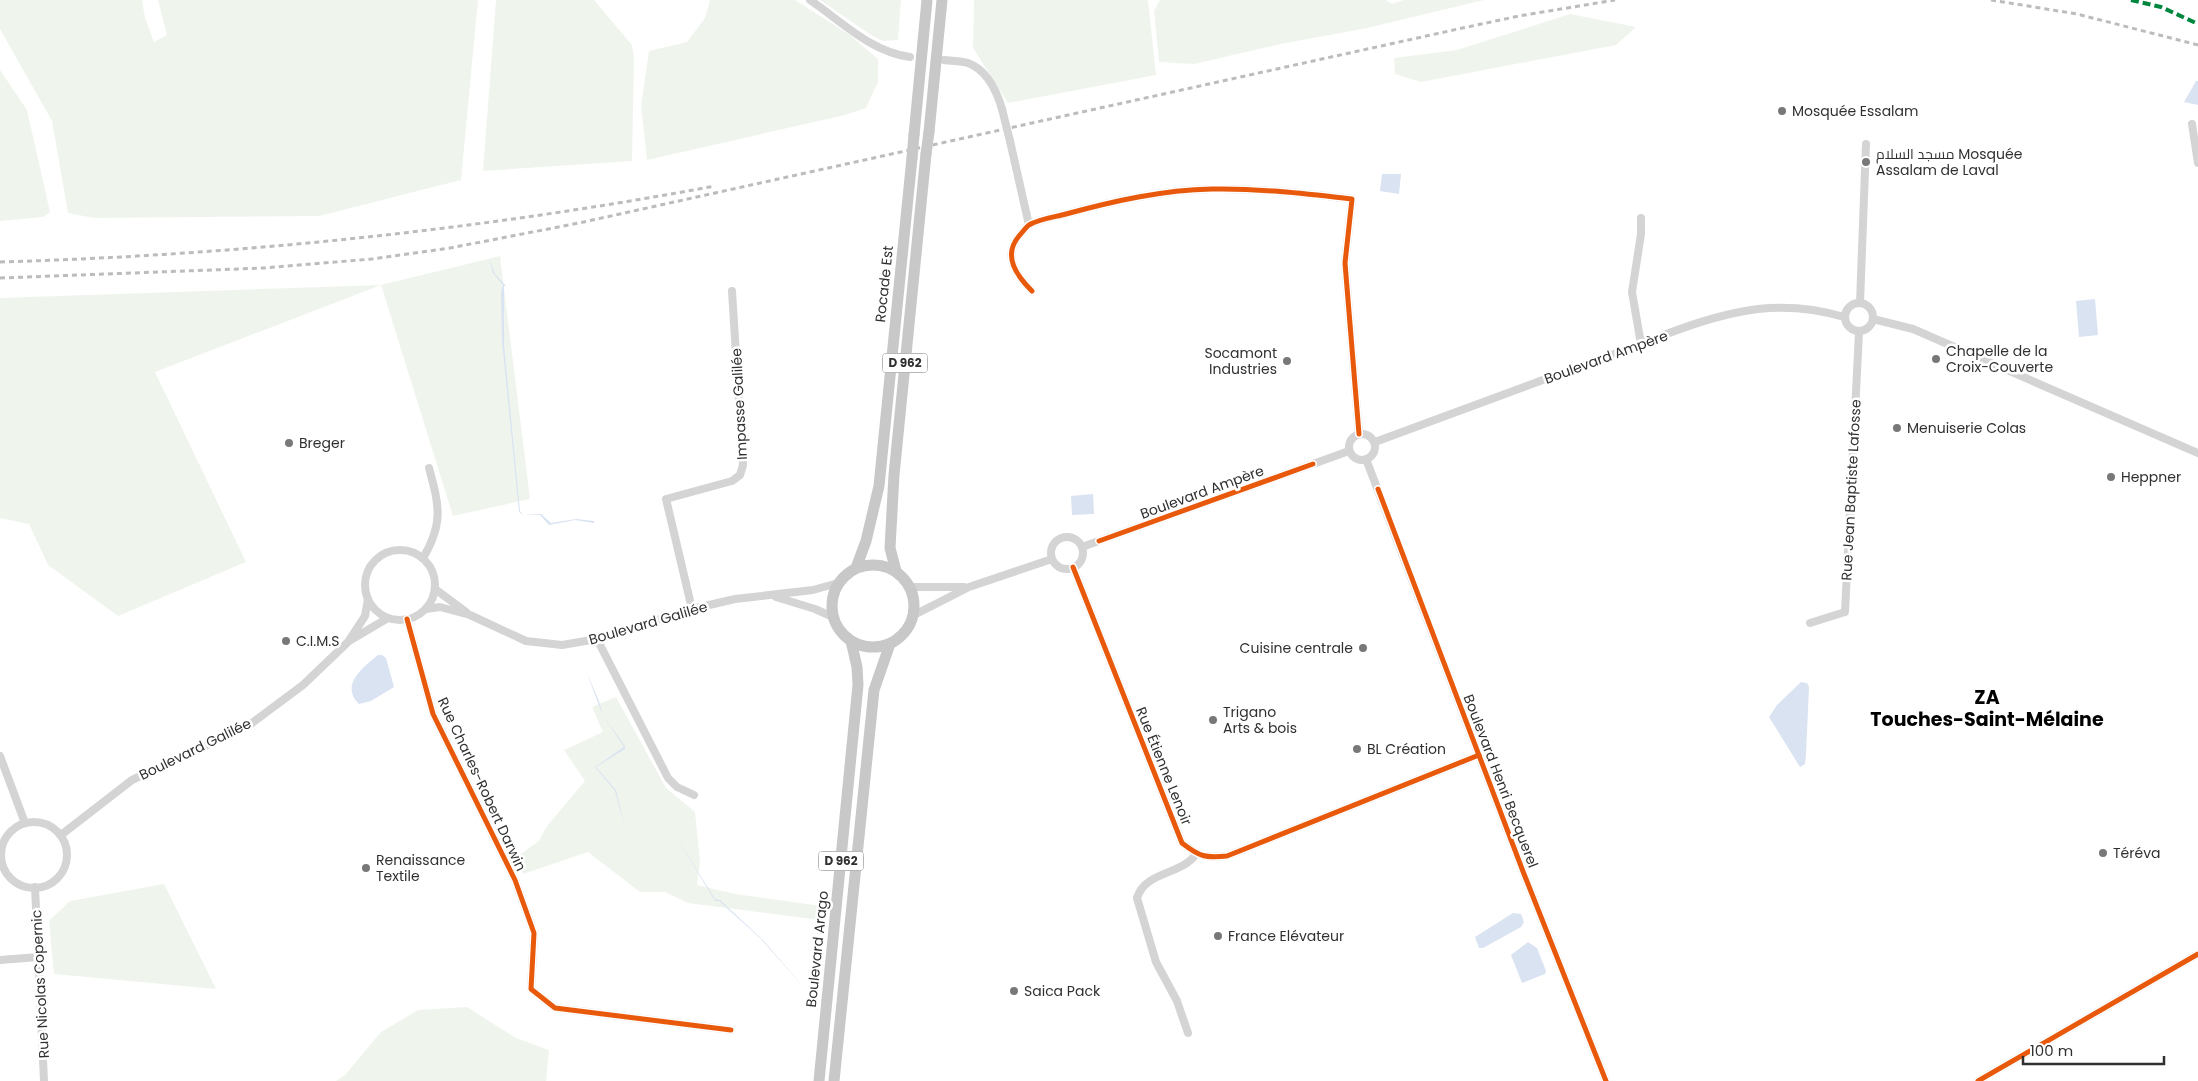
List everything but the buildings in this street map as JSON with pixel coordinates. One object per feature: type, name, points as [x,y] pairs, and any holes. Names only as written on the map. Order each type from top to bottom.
[{"type":"main road","name":"Rocade Est","points":[[856,568],[866,542],[879,486],[927,0]]},
{"type":"main road","name":"D 962","points":[[896,571],[890,548],[894,475],[942,0]]},
{"type":"main road","points":[[870,564],[884,566],[896,571],[909,587],[914,602],[914,615],[909,627],[901,637],[890,644],[877,647],[863,646],[850,641],[842,633],[833,618],[832,600],[838,583],[844,575],[856,568],[870,564]]},
{"type":"main road","name":"Boulevard Arago","points":[[819,1081],[858,686],[857,667],[850,641]]},
{"type":"main road","name":"D 962","points":[[834,1081],[874,690],[890,644]]},
{"type":"street","points":[[810,0],[877,47],[897,55],[910,57]]},
{"type":"street","points":[[944,60],[967,63],[979,70],[995,89],[1002,109],[1029,225]]},
{"type":"street","points":[[2192,124],[2198,163]]},
{"type":"street","points":[[1860,303],[1866,144]]},
{"type":"street","points":[[1032,292],[1014,269],[1011,257],[1013,245],[1029,225],[1112,202],[1166,192],[1212,189],[1268,190],[1352,199],[1345,263],[1359,434]]},
{"type":"street","points":[[1641,218],[1641,234],[1632,292],[1641,344]]},
{"type":"street","name":"Impasse Galilée","points":[[692,609],[666,499],[732,481],[740,475],[743,464],[732,292]]},
{"type":"street","points":[[1860,303],[1871,310],[1873,319],[1867,330],[1859,332],[1847,326],[1844,317],[1847,308],[1860,303]]},
{"type":"street","name":"Boulevard Ampère","points":[[1375,442],[1701,322],[1733,313],[1759,309],[1795,308],[1844,317]]},
{"type":"street","points":[[1873,319],[1914,329],[2198,453]]},
{"type":"street","name":"Rue Jean Baptiste Lafosse","points":[[1810,623],[1845,612],[1859,332]]},
{"type":"street","points":[[1359,434],[1370,436],[1375,442],[1375,451],[1366,460],[1358,460],[1350,451],[1349,442],[1359,434]]},
{"type":"street","name":"Boulevard Ampère","points":[[1082,547],[1350,451]]},
{"type":"street","name":"Boulevard Henri Becquerel","points":[[1366,460],[1606,1081]]},
{"type":"street","points":[[423,558],[433,542],[438,503],[429,468]]},
{"type":"street","points":[[1071,537],[1076,539],[1082,547],[1083,556],[1074,567],[1059,566],[1052,559],[1053,544],[1060,538],[1071,537]]},
{"type":"street","points":[[403,550],[423,558],[430,567],[434,577],[435,589],[432,600],[426,609],[417,616],[407,619],[388,618],[380,613],[368,599],[366,582],[368,572],[374,562],[382,555],[392,551],[403,550]]},
{"type":"street","points":[[914,615],[968,587],[1052,559]]},
{"type":"street","name":"Rue Étienne Lenoir","points":[[1074,567],[1182,843],[1196,854]]},
{"type":"street","name":"Boulevard Galilée","points":[[426,609],[440,606],[470,615],[526,641],[562,645],[597,639],[692,609],[735,599],[813,590],[838,583]]},
{"type":"street","points":[[909,587],[968,587]]},
{"type":"street","name":"Boulevard Galilée","points":[[435,589],[470,615]]},
{"type":"street","name":"Boulevard Galilée","points":[[772,596],[815,609],[833,618]]},
{"type":"street","name":"Boulevard Galilée","points":[[349,641],[365,616],[368,599]]},
{"type":"street","name":"Boulevard Galilée","points":[[61,835],[132,780],[248,726],[303,685],[349,641],[388,618]]},
{"type":"street","name":"Rue Charles-Robert Darwin","points":[[407,619],[433,714],[515,880],[534,933],[531,989],[554,1008],[731,1030]]},
{"type":"street","points":[[597,639],[668,778],[677,787],[694,795]]},
{"type":"street","points":[[1188,1033],[1177,1001],[1156,962],[1137,898],[1140,889],[1146,883],[1185,864],[1196,854],[1209,858],[1227,856],[1479,755]]},
{"type":"street","points":[[0,756],[25,823]]},
{"type":"street","points":[[38,822],[51,826],[61,835],[66,844],[66,864],[54,881],[35,888],[24,886],[14,881],[1,863],[3,843],[12,830],[25,823],[38,822]]},
{"type":"street","name":"Rue Nicolas Copernic","points":[[35,888],[44,1081]]},
{"type":"street","points":[[1978,1081],[2198,954]]},
{"type":"street","points":[[0,960],[39,956]]},
{"type":"shaded area","points":[[0,0],[142,0],[145,18],[154,42],[167,35],[158,0],[478,0],[461,180],[319,216],[94,218],[68,213],[52,121],[0,29]]},
{"type":"shaded area","points":[[496,0],[594,0],[632,45],[634,58],[632,161],[483,171]]},
{"type":"shaded area","points":[[710,0],[795,0],[850,35],[878,59],[878,82],[866,108],[845,115],[647,160],[641,106],[649,51],[687,42],[705,18]]},
{"type":"shaded area","points":[[820,0],[901,0],[898,40],[883,41],[871,35]]},
{"type":"shaded area","points":[[974,0],[1148,0],[1156,75],[1008,103],[973,48]]},
{"type":"shaded area","points":[[1160,0],[1386,0],[1392,4],[1404,0],[1484,0],[1367,28],[1281,44],[1194,64],[1159,62],[1154,11]]},
{"type":"shaded area","points":[[1570,14],[1636,27],[1616,45],[1421,82],[1395,74],[1394,58],[1457,50]]},
{"type":"shaded area","points":[[0,70],[27,110],[50,212],[43,217],[0,221]]},
{"type":"shaded area","points":[[500,256],[530,499],[453,516],[381,285]]},
{"type":"shaded area","points":[[381,285],[155,372],[246,562],[118,616],[48,565],[29,524],[0,518],[0,298]]},
{"type":"shaded area","points":[[616,697],[666,788],[695,812],[700,862],[697,885],[735,894],[822,906],[820,920],[688,903],[665,892],[640,892],[588,852],[523,874],[515,858],[539,841],[547,826],[585,781],[564,750],[603,732],[592,707]]},
{"type":"shaded area","points":[[164,884],[216,989],[54,974],[49,921],[70,901]]},
{"type":"shaded area","points":[[467,1007],[516,1038],[549,1050],[546,1081],[336,1081],[345,1075],[381,1032],[418,1010]]},
{"type":"water","points":[[2196,81],[2198,81],[2198,105],[2184,102]]},
{"type":"water","points":[[1382,174],[1401,174],[1399,194],[1380,191]]},
{"type":"water","points":[[489,258],[495,274],[506,286],[504,286],[504,345],[520,511],[523,515],[519,512],[502,341],[501,292],[503,285],[493,273]]},
{"type":"water","points":[[2095,299],[2098,335],[2079,337],[2076,301]]},
{"type":"water","points":[[1093,494],[1094,514],[1072,515],[1071,496]]},
{"type":"water","points":[[541,514],[551,523],[576,519],[594,521],[594,523],[575,520],[549,525],[540,515],[523,515]]},
{"type":"water","points":[[378,655],[386,658],[394,687],[371,701],[359,704],[354,697],[352,684],[360,671]]},
{"type":"water","points":[[586,671],[599,701],[603,716]]},
{"type":"water","points":[[1801,682],[1807,683],[1809,687],[1805,764],[1800,767],[1769,717],[1777,705]]},
{"type":"water","points":[[603,716],[625,746],[625,749],[596,767],[616,790],[625,829],[615,791],[595,767],[624,747]]},
{"type":"water","points":[[672,830],[715,899],[720,900],[763,940],[807,991],[761,939],[719,901],[715,901]]},
{"type":"water","points":[[1513,913],[1521,914],[1524,922],[1521,927],[1483,948],[1479,948],[1475,937]]},
{"type":"water","points":[[1528,942],[1537,948],[1546,971],[1545,974],[1522,983],[1511,955]]},
{"type":"railway","points":[[0,278],[264,268],[372,259],[450,248],[579,223],[1519,16],[1615,0]]},
{"type":"railway","points":[[1991,0],[2077,14],[2198,45]]},
{"type":"railway","points":[[0,262],[180,253],[359,238],[448,228],[626,202],[715,186]]},
{"type":"marked path","points":[[2131,0],[2161,7],[2198,24]]},
{"type":"cycle path","points":[[1032,291],[1017,272],[1012,258],[1012,251],[1014,243],[1027,227],[1042,220],[1138,197],[1193,190],[1265,190],[1352,199],[1345,263],[1359,434]]},
{"type":"cycle path","points":[[1099,541],[1313,464]]},
{"type":"cycle path","points":[[1378,489],[1524,874],[1606,1081]]},
{"type":"cycle path","points":[[1073,567],[1182,843],[1198,854],[1213,857],[1227,856],[1479,755]]},
{"type":"cycle path","points":[[407,619],[433,714],[515,880],[534,933],[531,989],[555,1008],[731,1030]]},
{"type":"cycle path","points":[[1978,1081],[2198,954]]},
{"type":"place","name":"Mosquée Essalam","points":[[1782,111]]},
{"type":"place","name":"مسجد السلام Mosquée Assalam de Laval","points":[[1866,162]]},
{"type":"place","name":"Chapelle de la Croix-Couverte","points":[[1936,359]]},
{"type":"place","name":"Socamont Industries","points":[[1287,361]]},
{"type":"place","name":"Menuiserie Colas","points":[[1897,428]]},
{"type":"place","name":"Breger","points":[[289,443]]},
{"type":"place","name":"Heppner","points":[[2111,477]]},
{"type":"place","name":"C.I.M.S","points":[[286,641]]},
{"type":"place","name":"Cuisine centrale","points":[[1363,648]]},
{"type":"place","name":"Trigano Arts & bois","points":[[1213,720]]},
{"type":"place","name":"BL Création","points":[[1357,749]]},
{"type":"place","name":"Téréva","points":[[2103,853]]},
{"type":"place","name":"Renaissance Textile","points":[[366,868]]},
{"type":"place","name":"France Elévateur","points":[[1218,936]]},
{"type":"place","name":"Saica Pack","points":[[1014,991]]},
{"type":"district","name":"ZA Touches-Saint-Mélaine","points":[[1987,708]]}]
